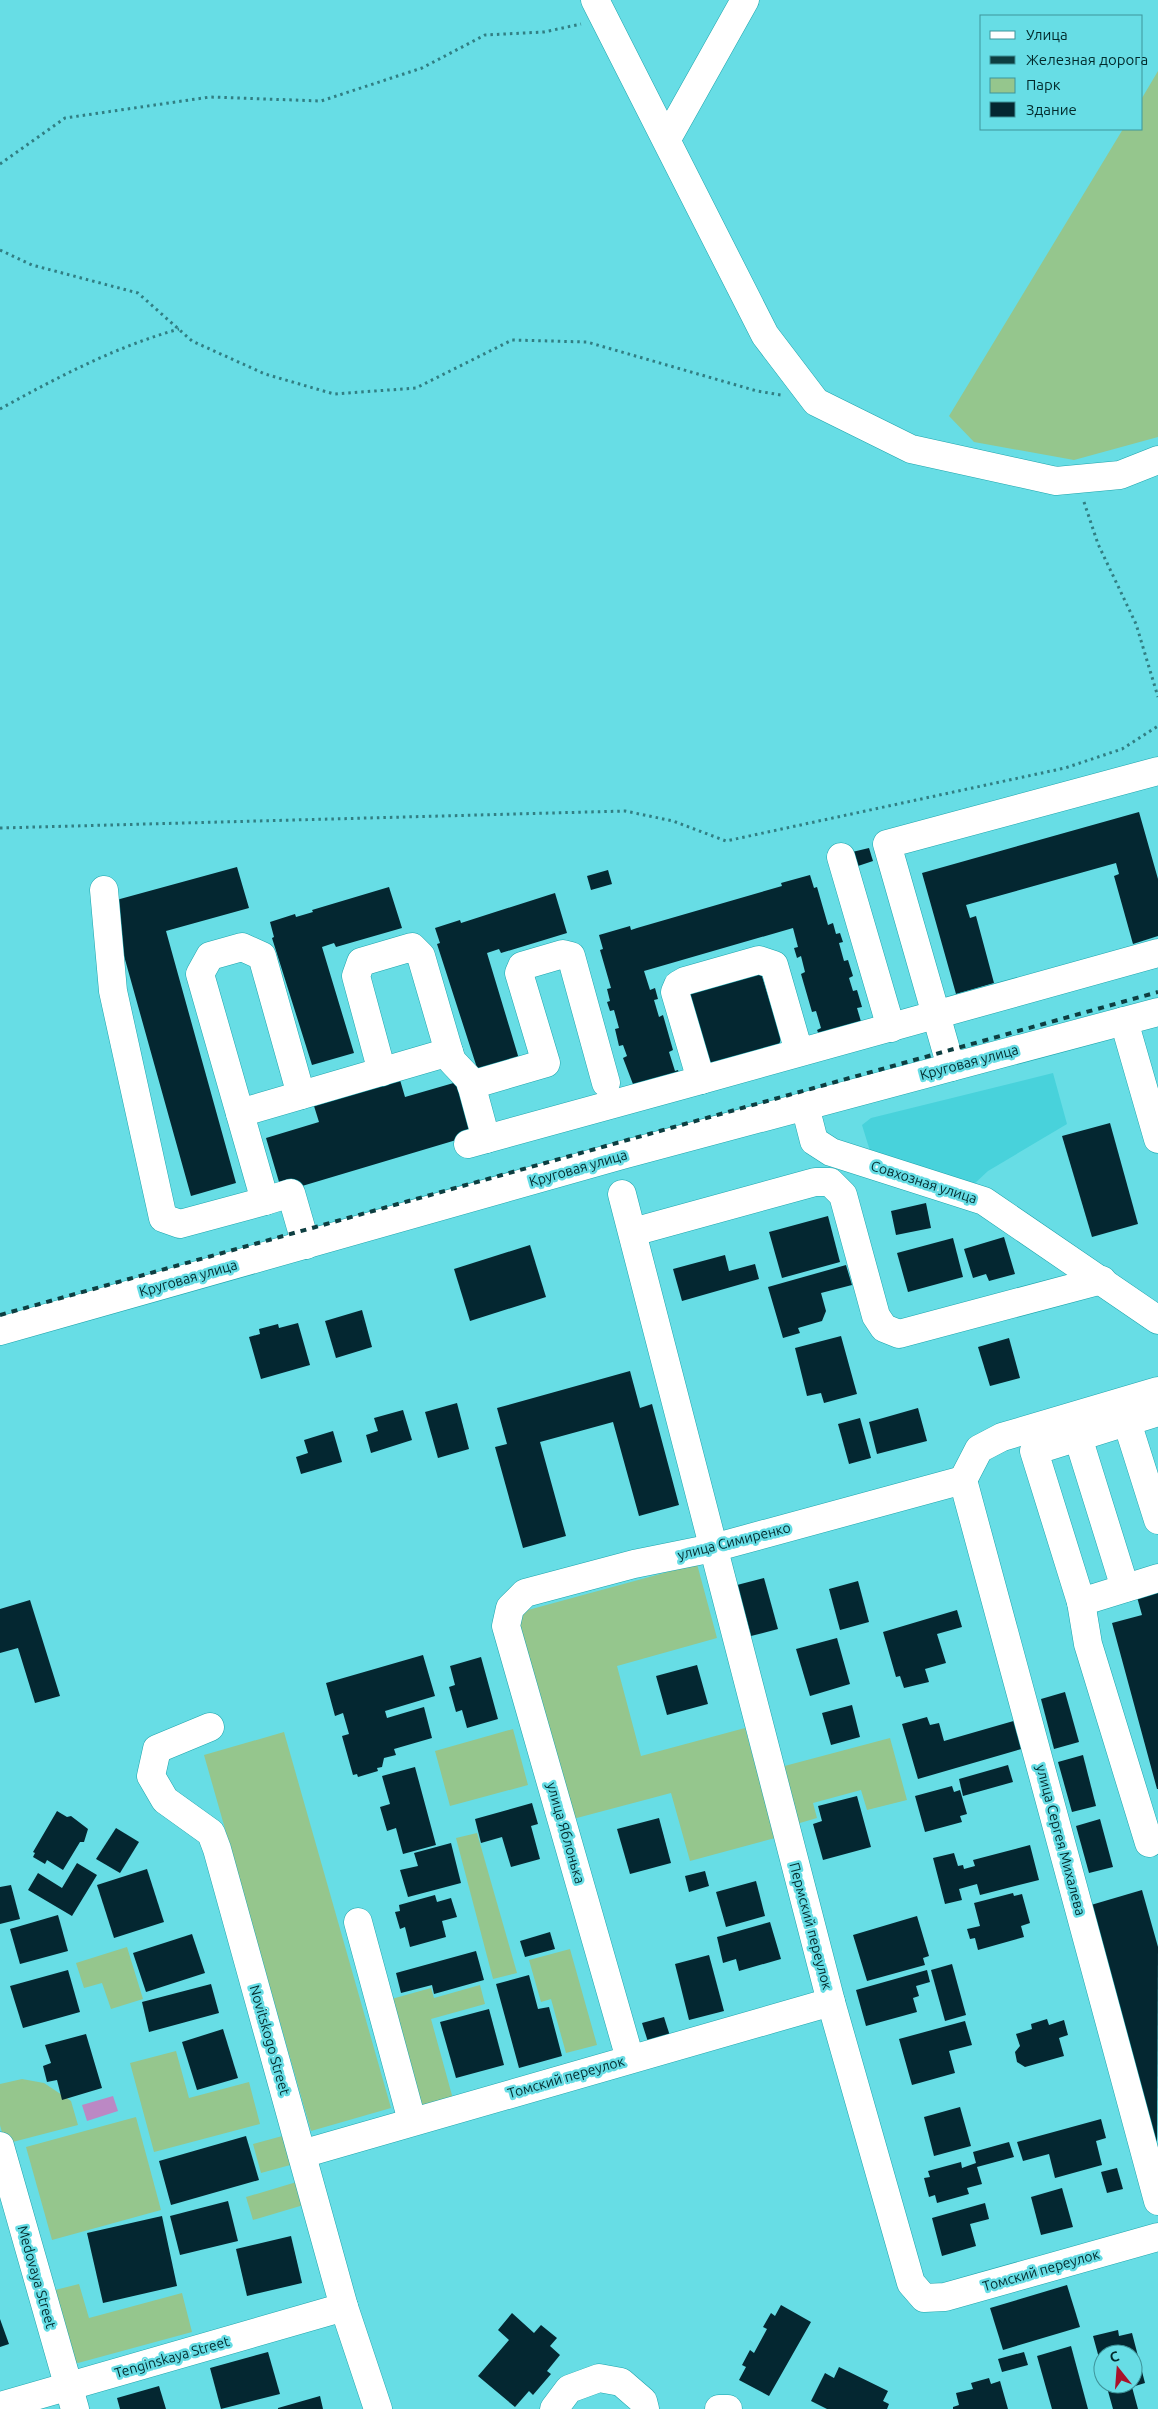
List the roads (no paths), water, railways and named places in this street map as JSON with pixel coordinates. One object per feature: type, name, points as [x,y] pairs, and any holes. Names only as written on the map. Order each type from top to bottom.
[{"type":"street","points":[[667,139],[745,0]]},
{"type":"street","points":[[600,9],[765,335],[816,402],[911,449],[1056,481],[1120,475],[1158,460]]},
{"type":"street","points":[[952,1067],[887,844],[1158,771]]},
{"type":"street","points":[[841,857],[891,1028]]},
{"type":"street","points":[[104,890],[113,991],[163,1218],[180,1224],[291,1193],[306,1245]]},
{"type":"street","points":[[265,1201],[200,974],[210,956],[242,947],[262,956],[301,1095]]},
{"type":"street","points":[[382,1072],[356,976],[361,962],[412,947],[421,956],[452,1061],[470,1080],[477,1142],[799,1052],[937,1016],[1158,953]]},
{"type":"street","points":[[471,1085],[546,1063],[519,973],[522,966],[563,954],[571,956],[606,1083]]},
{"type":"street","points":[[701,1080],[675,992],[678,984],[694,978],[759,960],[774,965],[799,1052]]},
{"type":"street","name":"Круговая улица","points":[[0,1331],[805,1106],[1158,1012]]},
{"type":"street","points":[[1124,1021],[1158,1139]]},
{"type":"street","points":[[240,1113],[449,1052]]},
{"type":"street","name":"Совхозная улица","points":[[805,1106],[814,1141],[831,1152],[984,1201],[1158,1320]]},
{"type":"street","points":[[633,1232],[815,1182],[830,1182],[842,1195],[876,1316],[884,1328],[899,1334],[1102,1280]]},
{"type":"street","name":"Пермский переулок","points":[[622,1194],[831,2002],[911,2283],[924,2298]]},
{"type":"street","points":[[963,1480],[979,1449],[1002,1437],[1158,1391]]},
{"type":"street","points":[[1149,1843],[1088,1644],[1081,1602],[1034,1451],[1158,1412]]},
{"type":"street","points":[[1127,1422],[1158,1520]]},
{"type":"street","points":[[1078,1437],[1125,1588]]},
{"type":"street","name":"улица Симиренко","points":[[510,1608],[525,1593],[634,1564],[713,1548],[963,1480]]},
{"type":"street","name":"улица Сергея Михалева","points":[[963,1480],[1158,2201]]},
{"type":"street","points":[[1081,1602],[1158,1578]]},
{"type":"street","name":"улица Яблонька","points":[[510,1608],[506,1626],[630,2059]]},
{"type":"street","name":"Novitskogo Street","points":[[210,1727],[157,1749],[151,1776],[165,1800],[211,1833],[218,1849],[344,2307],[378,2409]]},
{"type":"street","points":[[358,1922],[412,2121]]},
{"type":"street","name":"Томский переулок","points":[[302,2154],[831,2002]]},
{"type":"street","name":"Medovaya Street","points":[[0,2146],[72,2398]]},
{"type":"street","name":"Томский переулок","points":[[924,2298],[945,2297],[1158,2237]]},
{"type":"street","name":"Tenginskaya Street","points":[[0,2406],[72,2398],[344,2307]]},
{"type":"street","points":[[554,2409],[569,2389],[599,2378],[621,2382],[643,2401],[645,2409]]},
{"type":"street","points":[[719,2409],[728,2409]]},
{"type":"railway","points":[[0,1315],[1158,992]]}]
